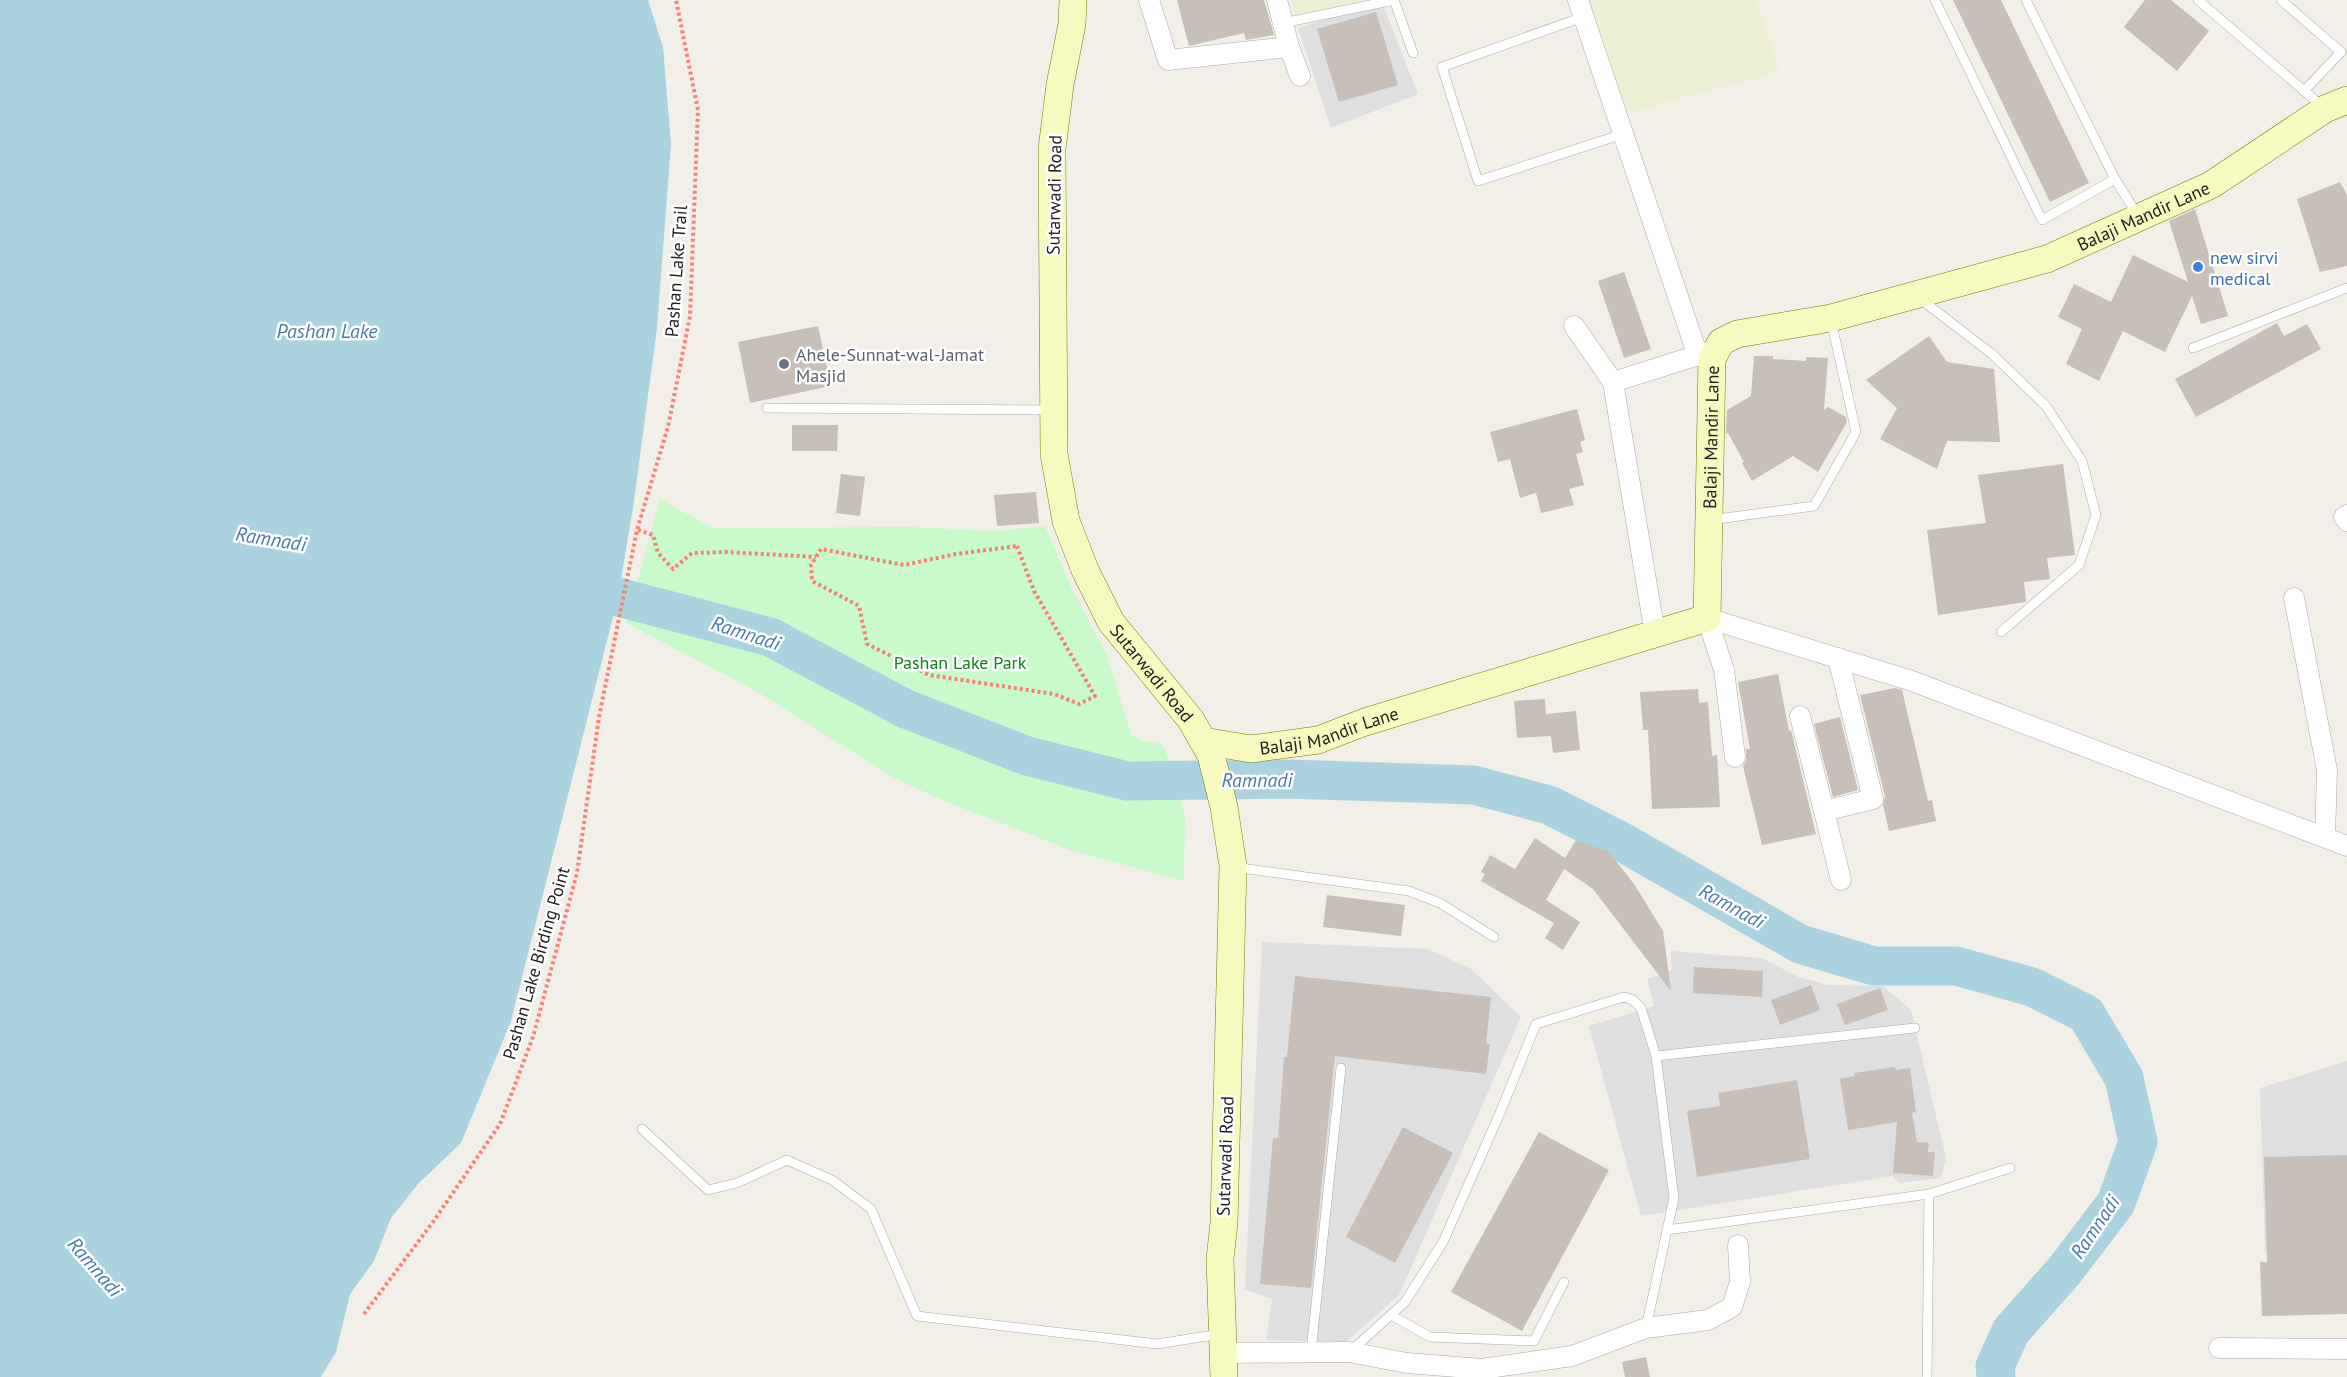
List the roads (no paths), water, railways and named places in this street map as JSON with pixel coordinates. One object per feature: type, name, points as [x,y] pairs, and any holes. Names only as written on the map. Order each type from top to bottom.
[{"type":"street","name":"Sutarwadi Road","points":[[1073,0],[1072,24],[1060,85],[1052,149],[1054,454],[1066,521],[1085,570],[1111,622],[1191,720],[1207,748],[1224,807],[1233,866],[1224,1223],[1220,1259],[1223,1355]]},
{"type":"street","points":[[1149,0],[1168,60],[1289,47]]},
{"type":"street","points":[[1277,0],[1289,47],[1300,76]]},
{"type":"street","points":[[1581,8],[1623,134],[1707,352],[1612,382]]},
{"type":"street","name":"Balaji Mandir Lane","points":[[1207,748],[1251,749],[1318,740],[1365,722],[1707,618],[1712,359],[1707,352],[1737,334],[1831,318],[2047,258],[2211,185],[2336,104]]},
{"type":"street","points":[[1574,326],[1612,382],[1656,634]]},
{"type":"street","points":[[2347,515],[2344,517],[2347,521]]},
{"type":"street","points":[[2294,598],[2327,770],[2325,837]]},
{"type":"street","points":[[1707,618],[1912,681],[2347,846]]},
{"type":"street","points":[[1707,618],[1724,670],[1735,757]]},
{"type":"street","points":[[1824,811],[1873,799],[1838,658]]},
{"type":"street","points":[[1800,716],[1841,880]]},
{"type":"street","points":[[1223,1355],[1349,1352],[1407,1363],[1482,1369],[1572,1356],[1646,1328],[1708,1320],[1732,1307],[1740,1282],[1737,1245]]},
{"type":"street","points":[[2219,1348],[2347,1349]]},
{"type":"lane","points":[[1283,23],[1394,0],[1413,53]]},
{"type":"lane","points":[[1935,0],[2042,220],[2115,179]]},
{"type":"lane","points":[[2025,0],[2115,179],[2139,218]]},
{"type":"lane","points":[[2198,0],[2304,91],[2336,104]]},
{"type":"lane","points":[[2281,0],[2341,52],[2304,91]]},
{"type":"lane","points":[[1581,8],[1442,67],[1478,181],[1623,134]]},
{"type":"lane","points":[[2193,348],[2347,288]]},
{"type":"lane","points":[[1915,295],[1992,354],[2046,406],[2082,461],[2096,515],[2079,566],[2001,632]]},
{"type":"lane","points":[[1709,520],[1814,506],[1856,432],[1831,318]]},
{"type":"lane","points":[[767,408],[1054,410]]},
{"type":"lane","points":[[1233,866],[1409,891],[1440,903],[1494,937]]},
{"type":"lane","points":[[1349,1352],[1406,1302],[1443,1242],[1500,1113],[1536,1024],[1624,997],[1634,1000],[1641,1008],[1656,1056],[1674,1198],[1646,1328]]},
{"type":"lane","points":[[1656,1056],[1915,1028]]},
{"type":"lane","points":[[1311,1353],[1341,1068]]},
{"type":"lane","points":[[642,1129],[708,1190],[737,1183],[787,1160],[831,1180],[871,1209],[917,1316],[1157,1344],[1190,1341],[1223,1355]]},
{"type":"lane","points":[[1667,1230],[1929,1194],[2010,1168]]},
{"type":"lane","points":[[1927,1377],[1929,1194]]},
{"type":"lane","points":[[1391,1315],[1430,1337],[1534,1341],[1564,1282]]},
{"type":"water","name":"Pashan Lake","points":[[0,0],[648,0],[663,47],[671,144],[657,328],[633,508],[618,597],[511,1021],[461,1143],[418,1184],[391,1218],[374,1261],[350,1294],[336,1352],[321,1377],[0,1377]]},
{"type":"waterway","name":"Ramnadi","points":[[565,588],[618,597],[770,637],[906,709],[1027,756],[1127,781],[1287,779],[1474,785],[1549,805],[1624,843],[1800,944],[1874,966],[1956,966],[2032,987],[2086,1014],[2124,1078],[2138,1142],[2116,1203],[2065,1270],[2011,1331],[1995,1366],[1996,1377]]},
{"type":"place","name":"new sirvi medical","points":[[2198,267]]},
{"type":"place","name":"Ahele-Sunnat-wal-Jamat Masjid","points":[[784,364]]},
{"type":"park label","name":"Pashan Lake Park","points":[[960,662]]}]
